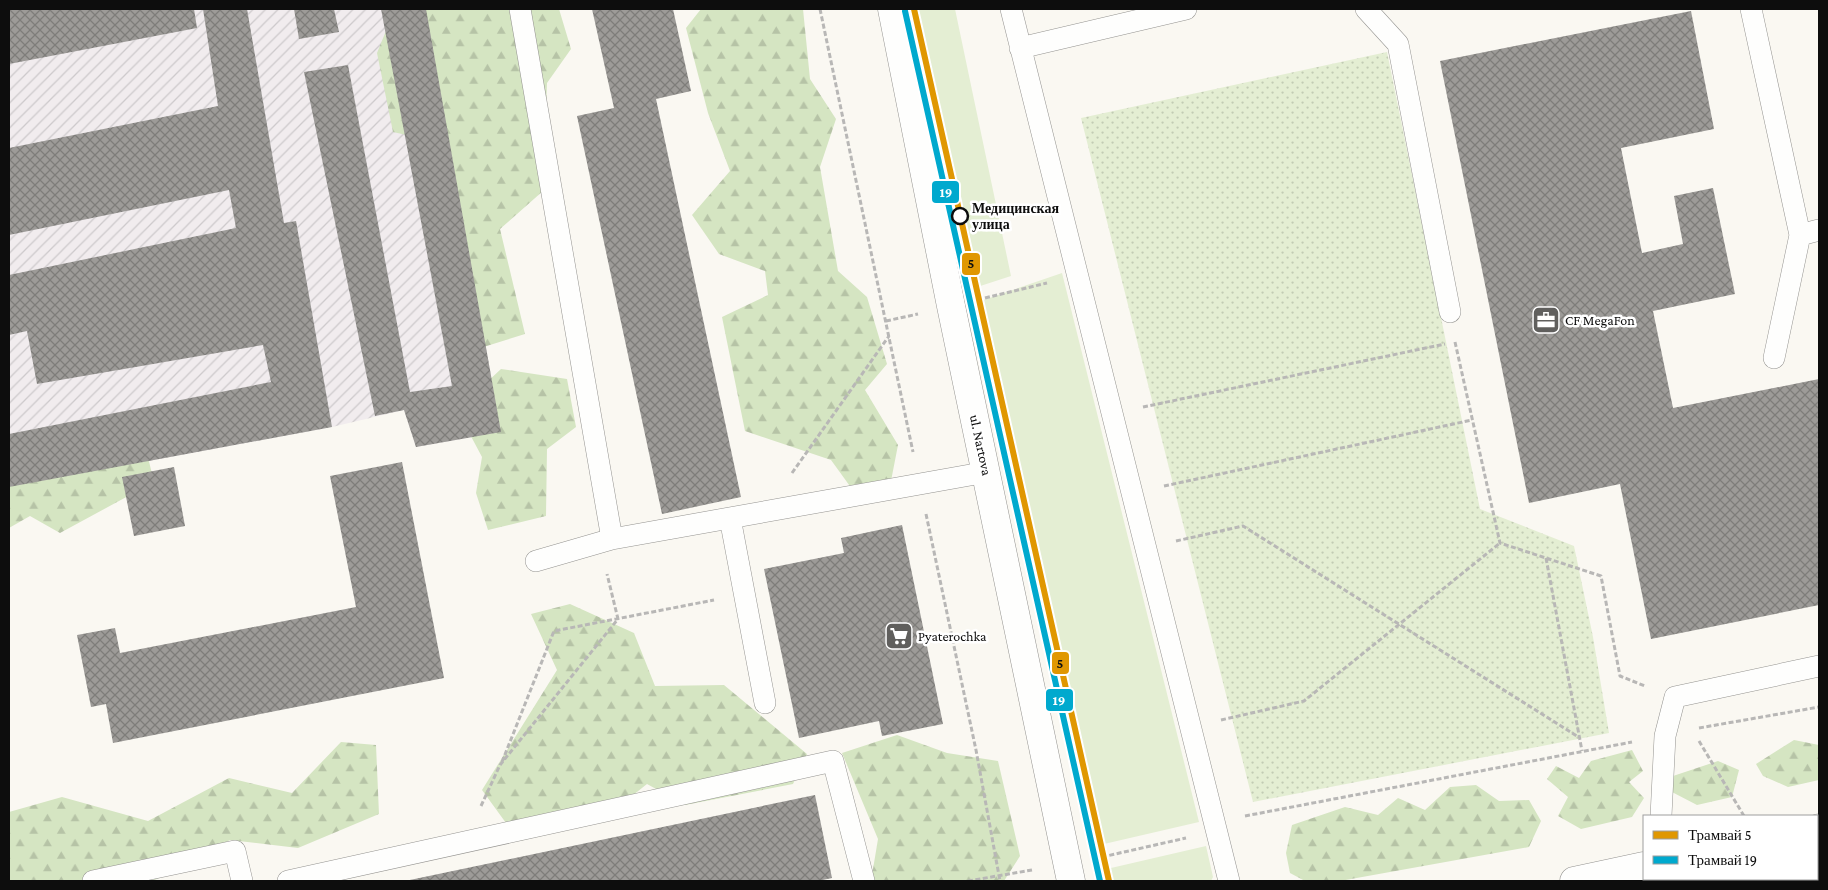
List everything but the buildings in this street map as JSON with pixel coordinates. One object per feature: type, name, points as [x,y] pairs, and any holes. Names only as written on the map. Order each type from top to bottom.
[{"type":"street","name":"ul. Nartova","points":[[892,9],[951,306],[1069,873]]},
{"type":"street","points":[[1574,881],[1643,866]]},
{"type":"lane","points":[[520,9],[606,541]]},
{"type":"lane","points":[[1011,9],[1229,881]]},
{"type":"lane","points":[[1020,48],[1186,9]]},
{"type":"lane","points":[[1366,9],[1398,44],[1450,312]]},
{"type":"lane","points":[[1751,9],[1810,233],[1774,358]]},
{"type":"lane","points":[[536,561],[606,541],[987,472]]},
{"type":"lane","points":[[730,518],[765,703]]},
{"type":"lane","points":[[1661,815],[1665,736],[1675,697],[1819,666]]},
{"type":"lane","points":[[288,881],[346,875],[464,843],[833,761],[864,881]]},
{"type":"lane","points":[[93,881],[235,851],[242,881]]},
{"type":"path","points":[[820,9],[976,750],[1000,881]]},
{"type":"path","points":[[886,322],[1077,276]]},
{"type":"path","points":[[1450,312],[1500,543]]},
{"type":"path","points":[[764,512],[889,336]]},
{"type":"path","points":[[1140,407],[1455,342]]},
{"type":"path","points":[[1162,486],[1472,420]]},
{"type":"path","points":[[1175,542],[1243,526],[1580,738]]},
{"type":"path","points":[[500,766],[618,619],[606,541]]},
{"type":"path","points":[[1500,543],[1601,576],[1620,676],[1675,697]]},
{"type":"path","points":[[1220,721],[1304,701],[1500,543]]},
{"type":"path","points":[[1546,558],[1582,751]]},
{"type":"path","points":[[464,843],[500,766],[554,632],[744,594]]},
{"type":"path","points":[[968,881],[999,875],[1069,873],[1216,831],[1245,816],[1819,706]]},
{"type":"path","points":[[1692,729],[1743,815]]},
{"type":"shaded area","points":[[9,9],[426,9],[501,432],[416,447],[404,410],[332,427],[9,487]]},
{"type":"green space","points":[[389,9],[559,9],[571,49],[547,83],[543,191],[500,229],[525,334],[477,349],[429,140],[393,132],[377,53],[392,16]]},
{"type":"green space","points":[[701,9],[803,9],[810,79],[836,119],[820,167],[838,271],[867,297],[887,364],[865,390],[898,445],[891,481],[852,489],[831,460],[745,431],[722,317],[768,295],[765,271],[719,254],[692,215],[730,171],[708,113],[686,28]]},
{"type":"green space","points":[[908,9],[955,9],[1011,276],[968,290]]},
{"type":"green space","points":[[1387,52],[1480,509],[1574,546],[1593,637],[1609,733],[1253,802],[1081,118]]},
{"type":"green space","points":[[1062,273],[1199,822],[1091,847],[972,304]]},
{"type":"green space","points":[[501,369],[567,379],[576,427],[547,449],[546,516],[488,530],[476,493],[482,457],[457,410]]},
{"type":"green space","points":[[144,441],[154,482],[60,533],[30,516],[9,528],[9,464],[16,465]]},
{"type":"green space","points":[[570,604],[634,633],[655,686],[724,685],[807,754],[793,784],[685,805],[647,784],[598,823],[519,841],[482,790],[557,670],[531,614]]},
{"type":"green space","points":[[897,735],[947,753],[998,761],[1020,856],[1004,881],[871,881],[878,839],[842,753]]},
{"type":"green space","points":[[1794,740],[1819,745],[1819,780],[1788,787],[1763,776],[1756,764]]},
{"type":"green space","points":[[341,742],[376,745],[379,814],[298,848],[230,840],[155,880],[115,866],[87,881],[9,881],[9,812],[62,797],[148,821],[229,778],[292,793]]},
{"type":"green space","points":[[1632,750],[1643,771],[1629,782],[1644,798],[1632,817],[1581,829],[1558,816],[1568,797],[1547,779],[1556,766],[1579,778],[1591,761]]},
{"type":"green space","points":[[1718,761],[1739,770],[1732,797],[1697,805],[1670,791],[1673,776]]},
{"type":"green space","points":[[1476,785],[1499,801],[1529,800],[1541,821],[1529,847],[1340,881],[1305,881],[1290,873],[1286,853],[1292,825],[1345,807],[1378,815],[1398,798],[1425,810],[1450,787]]},
{"type":"green space","points":[[1206,846],[1213,877],[1211,881],[1100,881],[1098,871]]},
{"type":"tram line","name":"5","points":[[914,9],[1109,881]]},
{"type":"tram line","name":"19","points":[[905,11],[1100,881]]},
{"type":"place","name":"Медицинская улица","points":[[960,216]]},
{"type":"place","name":"CF MegaFon","points":[[1546,320]]},
{"type":"place","name":"Pyaterochka","points":[[899,636]]}]
